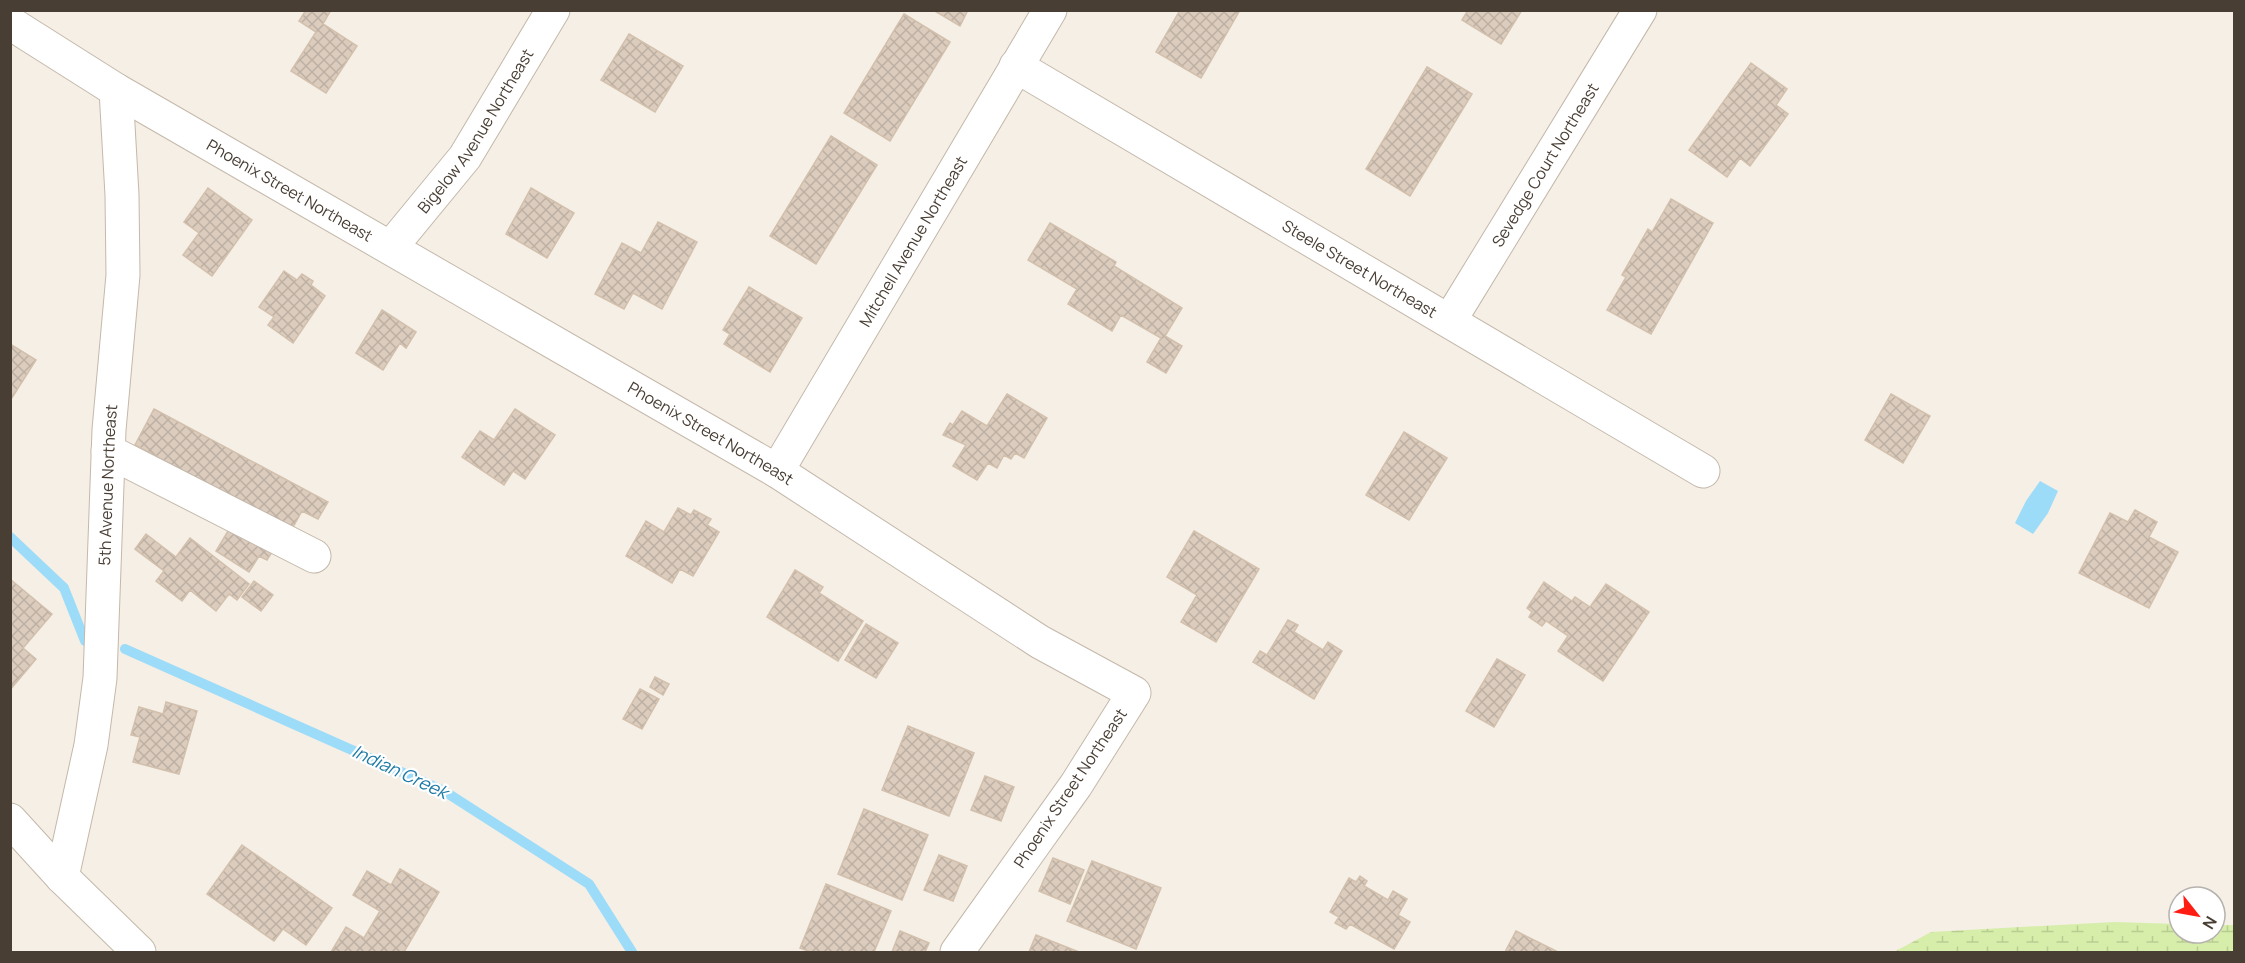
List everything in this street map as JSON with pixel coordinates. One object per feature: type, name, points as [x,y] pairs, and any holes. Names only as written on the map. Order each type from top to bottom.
[{"type":"street","name":"Bigelow Avenue Northeast","points":[[391,247],[465,157],[553,10]]},
{"type":"street","name":"Mitchell Avenue Northeast","points":[[777,471],[1050,10]]},
{"type":"street","name":"Sevedge Court Northeast","points":[[1450,320],[1640,10]]},
{"type":"street","name":"Phoenix Street Northeast","points":[[10,23],[116,90],[777,471],[1040,642],[1134,693],[1076,785],[957,952]]},
{"type":"street","name":"Steele Street Northeast","points":[[1016,66],[1703,471]]},
{"type":"street","name":"5th Avenue Northeast","points":[[62,877],[91,745],[100,678],[108,452],[123,275],[122,195],[116,90]]},
{"type":"street","points":[[108,452],[314,556]]},
{"type":"street","points":[[10,820],[62,877],[139,952]]},
{"type":"green space","points":[[2114,922],[2167,924],[2167,945],[2227,945],[2227,925],[2234,925],[2234,952],[1894,952],[1931,932]]},
{"type":"water","points":[[2040,481],[2058,491],[2048,513],[2033,534],[2015,523],[2026,501]]},
{"type":"building","points":[[306,10],[331,10],[323,24],[357,46],[326,93],[291,71],[316,32],[299,21]]},
{"type":"building","points":[[933,10],[968,10],[960,26]]},
{"type":"building","points":[[1180,10],[1240,10],[1201,78],[1156,52]]},
{"type":"building","points":[[1468,10],[1522,10],[1501,44],[1462,20]]},
{"type":"building","points":[[904,14],[950,42],[890,141],[844,113]]},
{"type":"building","points":[[629,34],[683,66],[655,112],[601,80]]},
{"type":"building","points":[[1751,63],[1787,89],[1776,105],[1788,114],[1750,166],[1740,158],[1727,177],[1689,150]]},
{"type":"building","points":[[1427,67],[1472,94],[1410,196],[1366,169]]},
{"type":"building","points":[[831,136],[877,165],[816,264],[770,236]]},
{"type":"building","points":[[208,188],[252,220],[212,276],[183,255],[199,233],[184,222]]},
{"type":"building","points":[[531,188],[574,213],[547,258],[506,234]]},
{"type":"building","points":[[1671,199],[1713,223],[1651,334],[1607,310],[1626,277],[1622,275],[1648,229],[1652,232]]},
{"type":"building","points":[[658,222],[697,242],[662,309],[633,293],[624,309],[595,294],[622,243],[641,253]]},
{"type":"building","points":[[1050,223],[1116,262],[1114,266],[1182,308],[1165,336],[1182,346],[1166,373],[1147,362],[1161,338],[1121,315],[1112,331],[1068,304],[1077,289],[1028,260]]},
{"type":"building","points":[[284,271],[297,280],[302,274],[313,281],[311,285],[325,296],[293,343],[268,325],[274,317],[259,307]]},
{"type":"building","points":[[749,287],[802,318],[770,372],[724,344],[730,334],[723,330]]},
{"type":"building","points":[[382,310],[416,332],[406,348],[400,343],[383,370],[356,353]]},
{"type":"building","points":[[10,344],[36,360],[10,401]]},
{"type":"building","points":[[1007,394],[1047,418],[1024,458],[1015,453],[1011,459],[1004,455],[997,468],[988,463],[977,480],[953,466],[966,445],[943,435],[950,423],[953,425],[962,411],[987,426]]},
{"type":"building","points":[[1891,394],[1930,416],[1903,463],[1865,440]]},
{"type":"building","points":[[154,409],[328,502],[318,519],[302,511],[292,529],[135,445]]},
{"type":"building","points":[[515,409],[555,435],[525,479],[513,471],[504,485],[462,457],[480,431],[494,440]]},
{"type":"building","points":[[1404,432],[1447,458],[1409,520],[1366,495]]},
{"type":"building","points":[[678,508],[691,515],[694,510],[711,519],[707,525],[719,532],[693,576],[680,569],[672,583],[626,556],[646,521],[664,532]]},
{"type":"building","points":[[2135,510],[2157,522],[2149,537],[2178,552],[2149,608],[2079,573],[2110,513],[2128,522]]},
{"type":"building","points":[[231,526],[272,552],[267,560],[259,556],[249,572],[216,551]]},
{"type":"building","points":[[1194,531],[1259,569],[1216,642],[1181,622],[1197,595],[1167,577]]},
{"type":"building","points":[[146,534],[176,557],[190,538],[249,584],[237,600],[229,594],[216,611],[190,590],[182,601],[156,581],[164,571],[135,549]]},
{"type":"building","points":[[795,570],[823,587],[819,593],[863,621],[838,661],[767,617]]},
{"type":"building","points":[[10,579],[52,614],[23,648],[36,659],[10,690]]},
{"type":"building","points":[[254,581],[273,595],[261,611],[242,597]]},
{"type":"building","points":[[1544,582],[1572,601],[1575,597],[1590,607],[1606,584],[1649,612],[1603,681],[1558,651],[1568,636],[1546,621],[1542,626],[1529,617],[1532,612],[1527,608]]},
{"type":"building","points":[[1288,620],[1298,625],[1294,632],[1323,650],[1328,642],[1342,651],[1314,699],[1253,662],[1260,651],[1267,655]]},
{"type":"building","points":[[866,624],[898,643],[876,678],[845,660]]},
{"type":"building","points":[[1497,659],[1525,675],[1494,727],[1466,711]]},
{"type":"building","points":[[655,677],[669,684],[663,695],[650,687]]},
{"type":"building","points":[[640,689],[659,699],[642,729],[623,719]]},
{"type":"building","points":[[166,702],[197,711],[179,774],[133,762],[140,737],[131,735],[139,707],[163,714]]},
{"type":"building","points":[[908,726],[974,753],[949,816],[882,790]]},
{"type":"building","points":[[985,776],[1014,787],[1001,821],[971,810]]},
{"type":"building","points":[[864,809],[928,835],[902,900],[838,874]]},
{"type":"building","points":[[242,845],[332,908],[306,945],[283,929],[274,941],[207,894]]},
{"type":"building","points":[[939,855],[967,866],[953,901],[924,890]]},
{"type":"building","points":[[1053,858],[1084,870],[1070,904],[1039,891]]},
{"type":"building","points":[[1092,861],[1161,888],[1136,949],[1067,921]]},
{"type":"building","points":[[400,869],[439,892],[404,952],[331,952],[346,927],[364,938],[380,911],[353,895],[367,871],[391,885]]},
{"type":"building","points":[[1360,876],[1367,881],[1364,886],[1388,900],[1393,891],[1407,899],[1398,915],[1410,922],[1394,949],[1350,924],[1346,929],[1335,923],[1339,917],[1330,912],[1349,878],[1356,882]]},
{"type":"building","points":[[826,884],[891,911],[874,952],[811,952],[800,948]]},
{"type":"building","points":[[900,931],[929,943],[925,952],[892,952]]},
{"type":"building","points":[[1516,931],[1558,952],[1505,952]]},
{"type":"building","points":[[1036,935],[1079,952],[1029,952]]},
{"type":"waterway","name":"Indian Creek","points":[[10,537],[64,588],[85,641]]},
{"type":"waterway","name":"Indian Creek","points":[[125,649],[444,791],[589,884],[632,952]]}]
